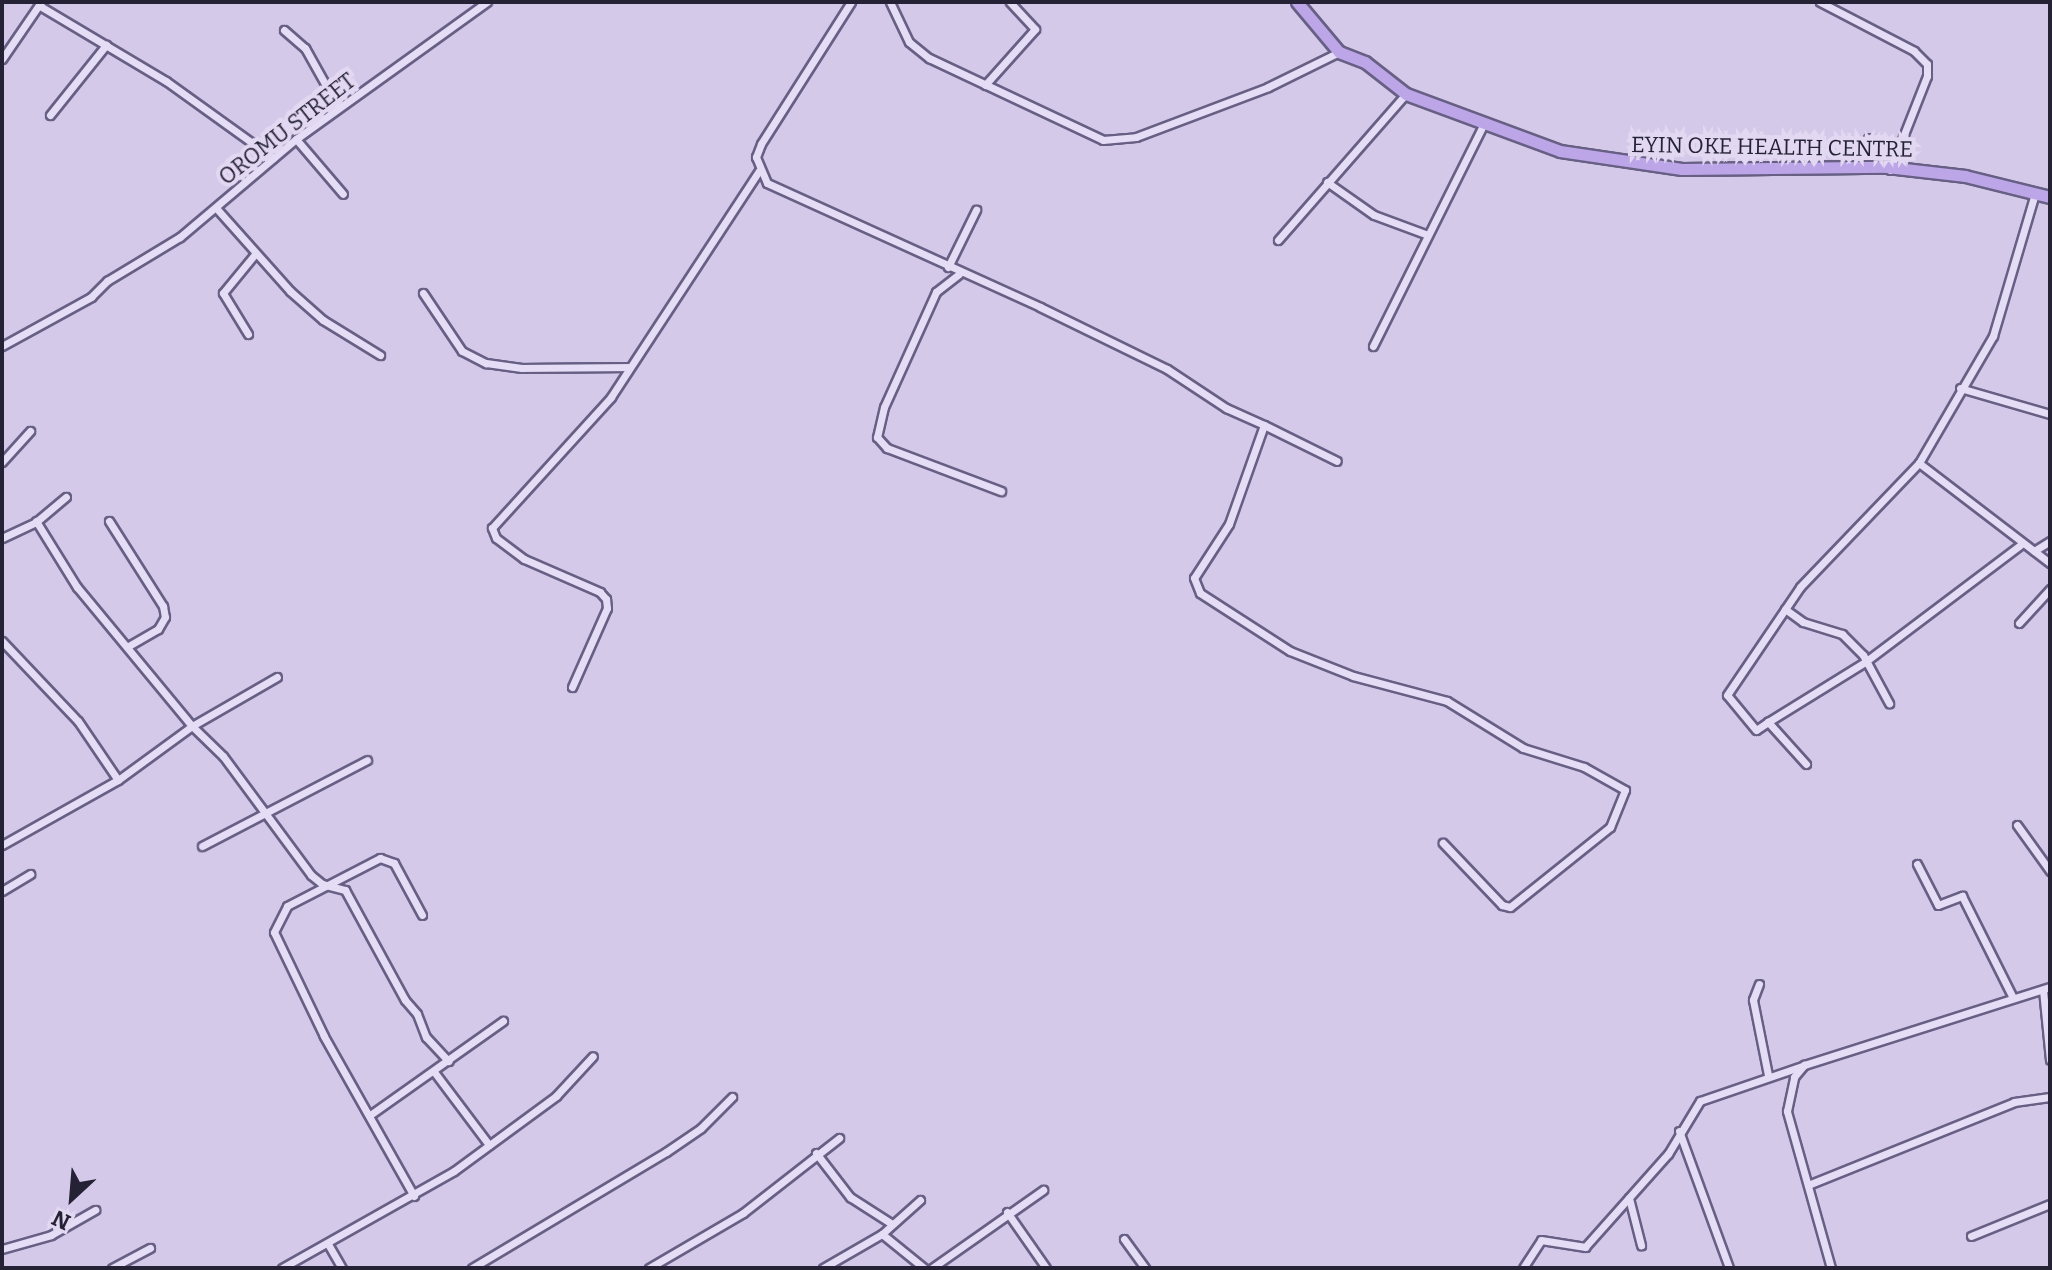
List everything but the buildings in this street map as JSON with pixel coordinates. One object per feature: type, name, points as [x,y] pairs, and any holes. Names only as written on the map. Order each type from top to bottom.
[{"type":"main road","name":"EYIN OKE HEALTH CENTRE","points":[[1297,2],[1339,52],[1365,62],[1406,94],[1560,151],[1645,166],[1851,164],[1965,176],[2050,197]]},
{"type":"street","name":"OROMU STREET","points":[[2,346],[91,297],[107,281],[217,209],[296,139],[487,2]]},
{"type":"street","points":[[851,2],[761,144],[756,157],[759,171],[767,183],[798,200],[859,221],[959,274],[981,278],[1167,369],[1226,408],[1337,461]]},
{"type":"street","points":[[890,2],[909,42],[929,58],[1094,139],[1121,140],[1268,87],[1339,52]]},
{"type":"street","points":[[1820,2],[1914,51],[1927,64],[1927,76],[1890,170]]},
{"type":"street","points":[[985,85],[1035,29],[1012,3]]},
{"type":"street","points":[[2,59],[41,4],[273,158]]},
{"type":"street","points":[[284,30],[305,48],[338,107]]},
{"type":"street","points":[[50,115],[106,45]]},
{"type":"street","points":[[1278,240],[1406,94]]},
{"type":"street","points":[[1373,346],[1425,234],[1483,125]]},
{"type":"street","points":[[1868,138],[1897,147]]},
{"type":"street","points":[[296,139],[343,194]]},
{"type":"street","points":[[572,687],[607,608],[606,599],[524,559],[496,538],[492,528],[611,397],[759,171]]},
{"type":"street","points":[[1327,182],[1374,215],[1425,234]]},
{"type":"street","points":[[2020,545],[1865,662],[1756,730],[1727,695],[1785,609],[1864,517],[1919,463],[1993,336],[2035,193]]},
{"type":"street","points":[[217,209],[255,254],[323,320],[380,355]]},
{"type":"street","points":[[948,267],[976,210]]},
{"type":"street","points":[[248,334],[223,293],[255,254]]},
{"type":"street","points":[[959,274],[936,292],[884,407],[877,437],[887,448],[1001,491]]},
{"type":"street","points":[[423,293],[462,351],[486,363],[522,368],[629,367]]},
{"type":"street","points":[[1960,388],[2000,404],[2050,414]]},
{"type":"street","points":[[1264,425],[1229,524],[1194,578],[1200,593],[1290,651],[1353,676],[1447,701],[1523,748],[1584,767],[1625,790],[1610,827],[1513,906],[1502,905],[1443,843]]},
{"type":"street","points":[[2,462],[30,431]]},
{"type":"street","points":[[1919,463],[2020,545],[2050,563]]},
{"type":"street","points":[[2,538],[36,521],[66,497]]},
{"type":"street","points":[[36,521],[77,587],[269,815],[322,884],[345,890],[361,912],[426,1037],[448,1061]]},
{"type":"street","points":[[109,521],[163,606],[158,629],[128,646]]},
{"type":"street","points":[[2034,551],[2050,541]]},
{"type":"street","points":[[2019,623],[2050,589]]},
{"type":"street","points":[[1785,609],[1811,626],[1842,634],[1865,662],[1889,703]]},
{"type":"street","points":[[2,641],[78,721],[118,780]]},
{"type":"street","points":[[2,845],[118,780],[192,726],[277,677]]},
{"type":"street","points":[[1768,722],[1806,764]]},
{"type":"street","points":[[202,846],[269,815],[367,760]]},
{"type":"street","points":[[2017,825],[2050,871]]},
{"type":"street","points":[[414,1196],[324,1036],[274,932],[287,906],[322,884],[384,858],[394,863],[422,915]]},
{"type":"street","points":[[1917,864],[1938,905],[1962,896],[2012,996]]},
{"type":"street","points":[[2,891],[30,874]]},
{"type":"street","points":[[1759,984],[1753,1000],[1768,1075]]},
{"type":"street","points":[[1523,1268],[1541,1240],[1585,1247],[1668,1154],[1679,1131],[1700,1101],[1768,1075],[2012,996],[2046,988],[2050,1060]]},
{"type":"street","points":[[370,1115],[435,1073],[503,1021]]},
{"type":"street","points":[[282,1268],[414,1196],[489,1145],[556,1096],[593,1056]]},
{"type":"street","points":[[1804,1065],[1794,1077],[1787,1111],[1831,1268]]},
{"type":"street","points":[[435,1073],[489,1145]]},
{"type":"street","points":[[472,1268],[666,1152],[701,1128],[732,1097]]},
{"type":"street","points":[[1808,1185],[2014,1102],[2050,1097]]},
{"type":"street","points":[[1679,1131],[1729,1268]]},
{"type":"street","points":[[649,1268],[743,1213],[839,1138]]},
{"type":"street","points":[[816,1153],[850,1197],[892,1224]]},
{"type":"street","points":[[932,1268],[1007,1212],[1043,1190]]},
{"type":"street","points":[[1629,1198],[1641,1245]]},
{"type":"street","points":[[823,1268],[836,1265],[882,1234],[920,1200]]},
{"type":"street","points":[[1971,1236],[2050,1204]]},
{"type":"street","points":[[2,1249],[51,1235],[95,1210]]},
{"type":"street","points":[[1007,1212],[1046,1268]]},
{"type":"street","points":[[882,1234],[924,1268]]},
{"type":"street","points":[[1124,1239],[1145,1268]]},
{"type":"street","points":[[328,1244],[342,1268]]},
{"type":"street","points":[[112,1268],[150,1248]]}]
